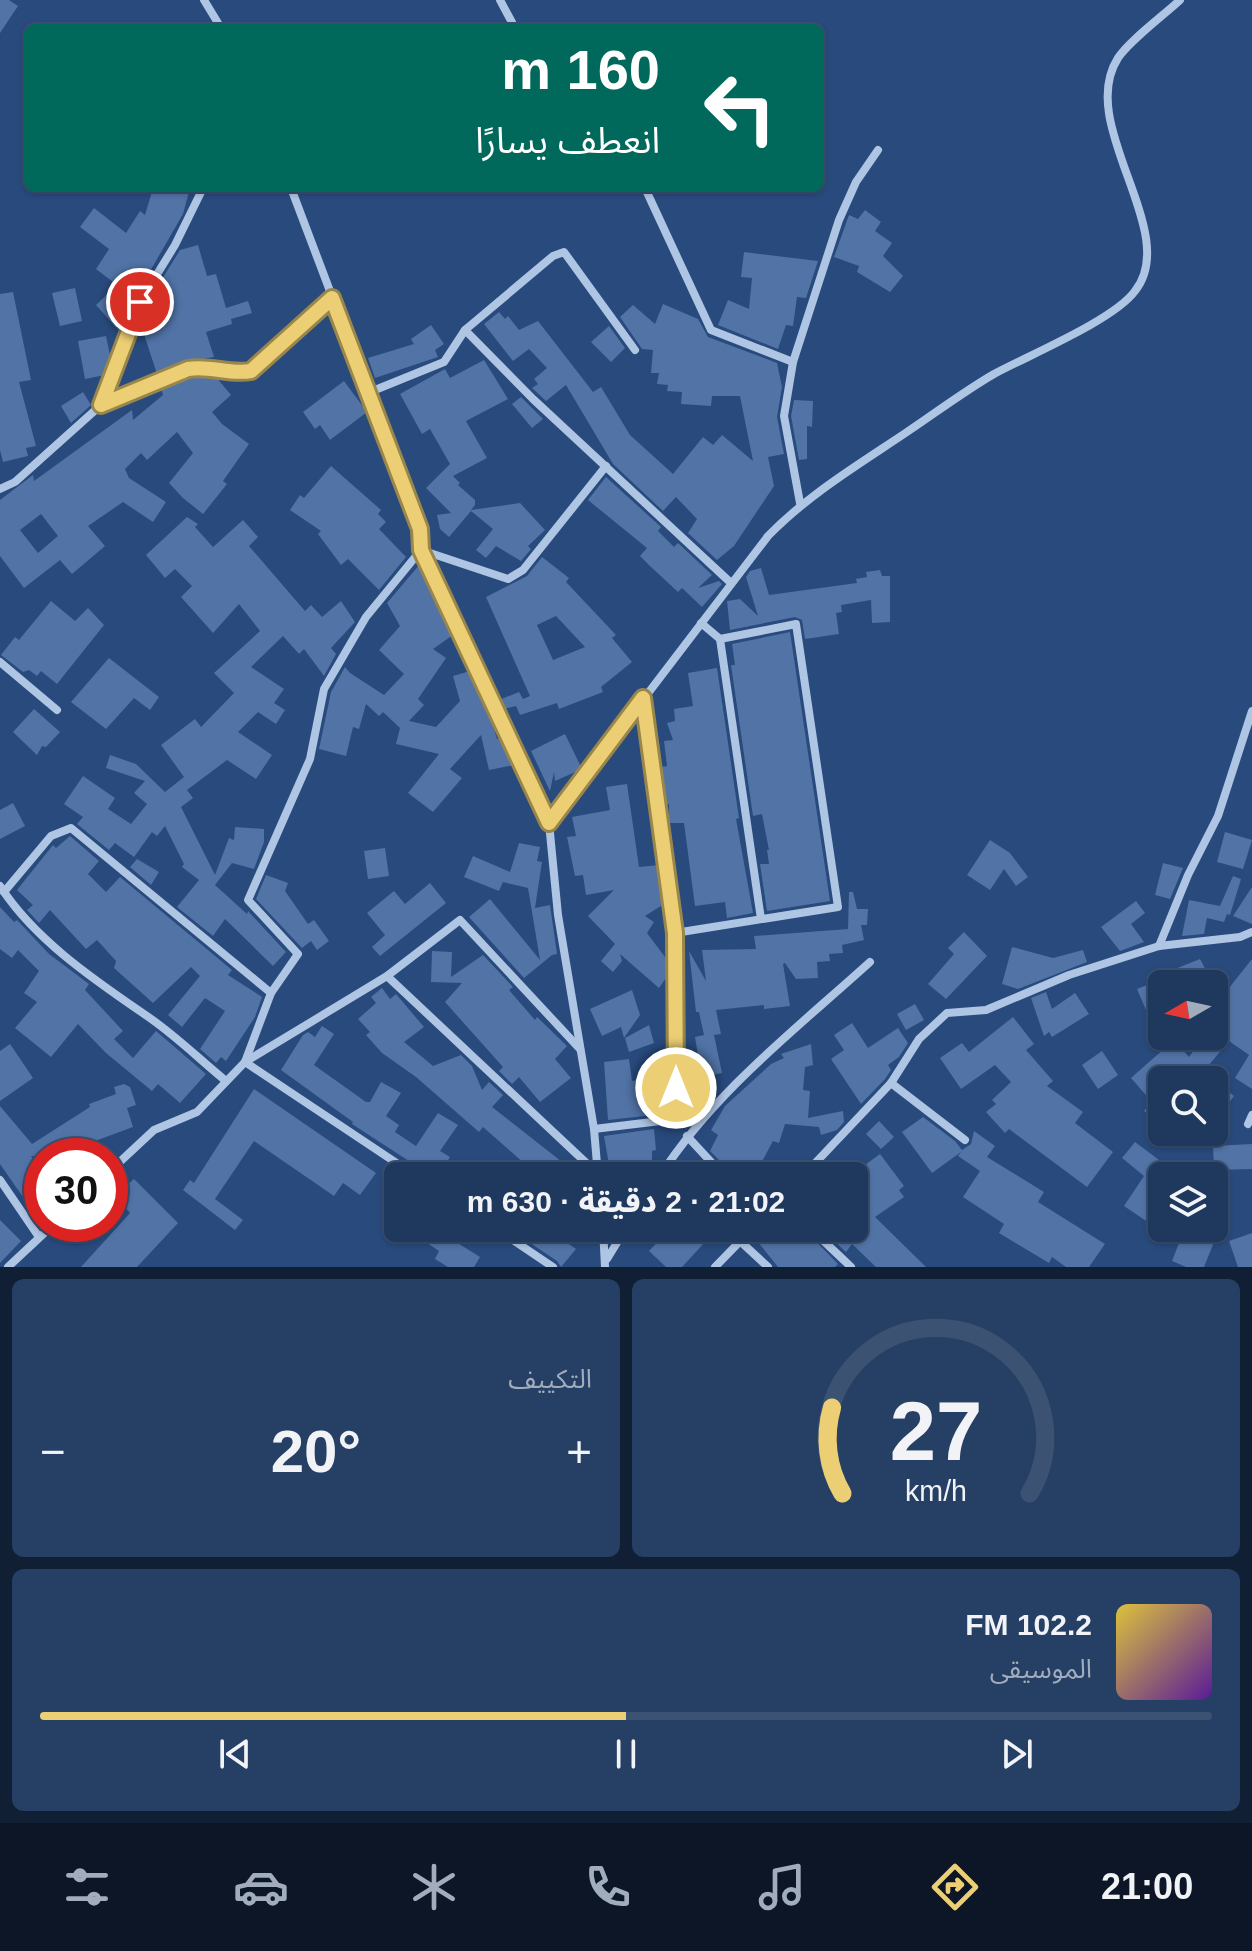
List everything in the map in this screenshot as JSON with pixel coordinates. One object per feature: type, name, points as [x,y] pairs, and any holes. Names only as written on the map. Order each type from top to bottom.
[{"type":"street","points":[[204,0],[219,24]]},
{"type":"street","points":[[500,0],[513,24]]},
{"type":"street","points":[[549,823],[731,583],[768,536],[800,503],[992,375],[1094,322],[1135,293],[1144,277],[1146,242],[1141,215],[1110,123],[1108,88],[1118,58],[1180,0]]},
{"type":"street","points":[[800,503],[784,416],[793,362],[839,220],[856,182],[878,150]]},
{"type":"street","points":[[101,405],[140,302],[175,245],[201,192]]},
{"type":"street","points":[[292,192],[420,529],[421,550],[549,823],[558,915],[597,1162]]},
{"type":"street","points":[[647,192],[711,330],[793,362]]},
{"type":"street","points":[[370,392],[444,362],[465,330],[553,256],[564,252],[635,350]]},
{"type":"street","points":[[0,489],[15,482],[101,405],[188,369],[203,366],[240,373],[251,371],[332,298]]},
{"type":"street","points":[[465,330],[533,399],[731,583]]},
{"type":"street","points":[[421,550],[508,579],[523,570],[606,466]]},
{"type":"street","points":[[245,1062],[271,993],[298,954],[248,900],[310,759],[324,689],[366,617],[421,550]]},
{"type":"street","points":[[701,623],[720,639],[761,919]]},
{"type":"street","points":[[675,933],[838,907],[796,624],[720,639]]},
{"type":"street","points":[[0,662],[57,710]]},
{"type":"street","points":[[594,1129],[677,1119],[675,933],[643,698]]},
{"type":"street","points":[[1159,946],[1188,875],[1218,816],[1252,711]]},
{"type":"street","points":[[226,1081],[145,1014],[114,996],[45,936],[2,889],[51,836],[71,828],[271,993]]},
{"type":"street","points":[[128,1154],[154,1130],[197,1112],[245,1062],[387,976],[460,920],[581,1050]]},
{"type":"street","points":[[816,1162],[891,1083],[919,1039],[947,1013],[986,1010],[1069,975],[1159,946],[1240,937],[1252,932]]},
{"type":"street","points":[[669,1162],[719,1099],[870,962]]},
{"type":"street","points":[[387,976],[584,1162]]},
{"type":"street","points":[[245,1062],[395,1162]]},
{"type":"street","points":[[891,1083],[965,1140]]},
{"type":"street","points":[[687,1136],[711,1162]]},
{"type":"street","points":[[0,1180],[24,1215]]},
{"type":"street","points":[[8,1267],[34,1242]]},
{"type":"street","points":[[516,1242],[553,1267]]},
{"type":"street","points":[[604,1242],[606,1263]]},
{"type":"street","points":[[606,1263],[618,1242]]},
{"type":"street","points":[[715,1267],[739,1242]]},
{"type":"street","points":[[741,1242],[768,1267]]},
{"type":"street","points":[[825,1242],[851,1267]]},
{"type":"building","points":[[0,0],[9,0],[18,6],[0,33]]},
{"type":"building","points":[[152,192],[189,192],[183,214],[134,299],[121,333],[96,305],[117,285],[96,269],[109,249],[80,227],[94,208],[126,233],[140,211],[145,215]]},
{"type":"building","points":[[865,210],[881,222],[875,231],[892,243],[883,256],[903,276],[890,292],[857,272],[859,266],[834,257],[849,215],[858,219]]},
{"type":"building","points":[[198,245],[207,276],[216,274],[226,308],[248,301],[252,313],[231,319],[232,324],[206,332],[214,357],[186,362],[157,374],[140,322],[146,305],[180,250]]},
{"type":"building","points":[[744,252],[818,261],[806,298],[797,297],[793,326],[786,325],[778,349],[718,325],[728,300],[749,309],[752,278],[741,277]]},
{"type":"building","points":[[75,288],[82,321],[60,326],[52,293]]},
{"type":"building","points":[[13,292],[31,380],[19,382],[36,446],[26,448],[28,456],[3,462],[0,450],[0,294]]},
{"type":"building","points":[[663,304],[698,319],[708,337],[777,363],[782,387],[777,417],[784,454],[768,457],[774,486],[734,546],[717,560],[688,533],[697,519],[676,497],[663,511],[613,464],[566,385],[546,401],[532,388],[538,384],[534,379],[547,368],[529,349],[513,361],[484,324],[499,312],[505,319],[508,316],[519,330],[538,321],[593,392],[601,387],[630,435],[673,474],[703,437],[713,445],[722,435],[753,461],[740,396],[712,396],[711,406],[681,404],[682,392],[667,391],[668,385],[657,384],[659,373],[651,373],[653,350],[642,349],[620,317],[633,305],[655,324]]},
{"type":"building","points":[[431,325],[444,344],[435,350],[438,357],[375,378],[368,358],[414,344],[411,339]]},
{"type":"building","points":[[609,326],[625,348],[611,362],[591,342]]},
{"type":"building","points":[[106,336],[111,360],[105,375],[85,379],[78,341]]},
{"type":"building","points":[[484,360],[508,399],[466,421],[487,458],[453,476],[475,500],[471,510],[520,503],[545,530],[528,546],[531,549],[521,561],[496,546],[486,558],[476,550],[493,529],[471,511],[449,537],[440,529],[437,515],[451,513],[426,488],[450,464],[430,429],[422,434],[400,394],[445,369],[450,378]]},
{"type":"building","points":[[190,376],[215,376],[231,395],[212,412],[222,424],[249,444],[223,481],[227,484],[203,514],[183,498],[169,483],[193,453],[177,432],[147,460],[141,453],[125,469],[129,478],[166,502],[153,522],[123,502],[88,526],[105,546],[72,574],[60,560],[24,588],[0,556],[0,500],[33,475],[34,481],[132,410],[133,420],[163,395],[161,388]],"holes":[[[41,514],[58,536],[38,553],[20,530]]]},
{"type":"building","points":[[344,381],[367,412],[330,440],[320,425],[315,429],[303,412]]},
{"type":"building","points":[[83,392],[91,405],[71,423],[61,406]]},
{"type":"building","points":[[521,397],[543,419],[532,428],[512,404]]},
{"type":"building","points":[[794,400],[813,401],[812,427],[807,426],[807,459],[799,460],[791,416]]},
{"type":"building","points":[[331,466],[381,510],[378,514],[386,522],[379,529],[406,557],[379,590],[348,559],[341,565],[318,534],[321,531],[290,510],[300,495],[304,498]]},
{"type":"building","points":[[606,477],[661,527],[658,531],[674,547],[678,543],[712,575],[698,588],[719,581],[722,584],[702,607],[682,588],[678,592],[650,566],[640,556],[647,548],[588,500]]},
{"type":"building","points":[[187,517],[198,524],[195,527],[213,547],[243,520],[258,537],[249,546],[305,611],[311,605],[322,617],[341,601],[355,622],[331,648],[336,654],[324,676],[304,649],[299,654],[283,636],[251,667],[284,689],[274,703],[285,710],[276,724],[258,712],[238,732],[272,755],[256,779],[227,760],[187,790],[193,798],[181,807],[215,875],[229,838],[234,840],[235,827],[264,829],[264,842],[254,869],[232,863],[215,885],[247,914],[248,911],[286,952],[273,966],[225,919],[213,936],[177,907],[199,880],[182,867],[184,864],[165,826],[157,836],[152,832],[134,857],[115,843],[109,850],[77,824],[83,817],[64,804],[83,776],[115,798],[108,809],[131,824],[147,804],[134,793],[145,781],[106,768],[110,755],[136,764],[165,792],[184,777],[161,745],[195,719],[201,727],[234,693],[214,673],[260,631],[239,604],[213,633],[181,597],[192,586],[175,569],[165,578],[146,555]]},
{"type":"building","points":[[542,557],[569,578],[566,582],[616,635],[612,638],[632,662],[601,687],[603,692],[559,709],[557,703],[520,715],[516,706],[504,709],[499,700],[519,692],[523,699],[530,696],[486,597],[527,576]],"holes":[[[556,616],[585,647],[553,660],[537,625]]]},
{"type":"building","points":[[420,564],[453,635],[433,649],[446,658],[418,699],[424,705],[409,721],[436,727],[460,701],[453,676],[470,671],[497,739],[501,738],[514,765],[489,770],[481,735],[450,769],[462,778],[433,812],[408,793],[439,754],[396,744],[400,728],[383,712],[379,716],[366,704],[359,729],[353,727],[346,756],[319,749],[331,692],[345,667],[384,695],[404,674],[379,650],[400,626],[387,603]]},
{"type":"building","points":[[761,568],[769,595],[857,583],[856,579],[867,577],[866,572],[880,570],[882,576],[890,576],[890,622],[872,623],[871,600],[841,605],[842,612],[836,613],[839,634],[805,639],[802,620],[795,617],[730,630],[727,601],[740,599],[758,616],[746,577],[750,571]]},
{"type":"building","points":[[51,601],[75,621],[88,608],[104,625],[57,684],[41,671],[37,676],[29,670],[23,672],[1,655],[15,637],[19,640]]},
{"type":"building","points":[[790,632],[830,901],[767,911],[760,864],[769,864],[769,850],[762,814],[753,816],[731,665],[735,665],[732,644]]},
{"type":"building","points":[[109,658],[159,697],[150,710],[134,698],[106,729],[71,702]]},
{"type":"building","points":[[717,668],[739,818],[736,819],[753,913],[727,918],[725,902],[695,906],[684,823],[669,823],[669,804],[665,805],[660,767],[667,766],[664,741],[673,740],[667,723],[675,721],[674,709],[693,706],[688,673]]},
{"type":"building","points":[[34,709],[60,732],[46,747],[42,746],[37,755],[13,732]]},
{"type":"building","points":[[565,734],[582,769],[555,781],[554,772],[550,791],[531,751]]},
{"type":"building","points":[[627,784],[639,867],[659,865],[664,904],[645,916],[654,922],[647,933],[668,961],[668,975],[659,988],[620,954],[622,961],[613,972],[601,961],[615,944],[588,916],[614,890],[586,895],[583,875],[575,876],[567,837],[576,836],[572,817],[610,810],[606,787]]},
{"type":"building","points":[[13,803],[25,826],[0,839],[0,810]]},
{"type":"building","points":[[1225,832],[1252,840],[1243,869],[1217,862]]},
{"type":"building","points":[[70,836],[99,861],[88,874],[106,892],[120,877],[232,970],[228,975],[262,997],[255,1017],[226,1061],[221,1057],[216,1063],[200,1049],[225,1011],[205,998],[182,1027],[168,1015],[200,976],[191,967],[153,1003],[114,968],[116,961],[97,940],[86,949],[50,910],[39,923],[27,910],[33,905],[17,890],[53,845],[56,848]]},
{"type":"building","points":[[990,840],[1010,853],[1028,877],[1016,886],[1004,869],[990,890],[967,875]]},
{"type":"building","points":[[519,843],[540,847],[537,861],[542,862],[535,908],[550,905],[557,954],[524,978],[469,917],[490,899],[540,960],[528,888],[503,882],[499,891],[464,877],[473,856],[510,872]]},
{"type":"building","points":[[385,848],[389,876],[368,879],[364,851]]},
{"type":"building","points":[[137,859],[159,872],[151,885],[130,867]]},
{"type":"building","points":[[1163,863],[1183,868],[1170,899],[1155,895]]},
{"type":"building","points":[[266,875],[288,883],[285,891],[308,924],[314,920],[329,941],[317,950],[311,941],[302,948],[256,899]]},
{"type":"building","points":[[1233,876],[1241,879],[1230,915],[1227,914],[1224,922],[1207,918],[1204,934],[1182,936],[1189,900],[1220,906]]},
{"type":"building","points":[[430,883],[446,903],[380,956],[372,947],[385,935],[367,913],[394,891],[405,904]]},
{"type":"building","points":[[1252,887],[1252,924],[1233,916]]},
{"type":"building","points":[[849,892],[853,892],[857,909],[868,909],[867,925],[861,925],[864,940],[842,945],[843,953],[829,954],[830,961],[817,962],[818,978],[796,979],[783,964],[790,1006],[764,1009],[764,1005],[716,1010],[721,1034],[714,1035],[722,1073],[693,1079],[688,1058],[698,1055],[695,1037],[704,1035],[699,1012],[696,1012],[689,951],[706,981],[702,950],[756,949],[754,936],[848,929]]},
{"type":"building","points":[[1136,901],[1145,913],[1131,924],[1144,942],[1120,951],[1101,927]]},
{"type":"building","points":[[0,907],[49,954],[89,984],[85,990],[123,1031],[114,1039],[133,1058],[156,1031],[206,1074],[180,1103],[158,1084],[152,1091],[106,1053],[78,1024],[51,1057],[15,1028],[37,1002],[24,993],[39,971],[18,950],[12,958],[0,949]]},
{"type":"building","points":[[964,932],[987,956],[946,999],[928,984],[954,954],[948,948]]},
{"type":"building","points":[[1012,947],[1053,958],[1083,950],[1087,962],[1018,989],[1002,984]]},
{"type":"building","points":[[432,951],[452,952],[451,977],[483,955],[513,987],[509,990],[535,1020],[537,1017],[567,1046],[555,1059],[571,1078],[540,1102],[519,1077],[512,1084],[499,1071],[503,1067],[445,1002],[462,983],[431,982]]},
{"type":"building","points":[[1200,959],[1206,970],[1172,970]]},
{"type":"building","points":[[1252,959],[1252,1089],[1235,1078],[1249,1055],[1228,1042],[1228,989]]},
{"type":"building","points":[[1148,985],[1148,1009],[1146,1010],[1137,989]]},
{"type":"building","points":[[382,988],[390,999],[396,994],[424,1027],[404,1042],[433,1066],[461,1055],[472,1066],[482,1090],[489,1082],[503,1095],[492,1107],[562,1162],[523,1162],[483,1127],[479,1132],[416,1077],[382,1053],[366,1035],[370,1032],[358,1019],[376,1003],[371,997]]},
{"type":"building","points":[[632,990],[640,1015],[624,1038],[621,1027],[602,1036],[590,1009]]},
{"type":"building","points":[[1046,992],[1052,1009],[1075,993],[1089,1014],[1052,1037],[1049,1032],[1044,1036],[1031,998]]},
{"type":"building","points":[[915,1004],[924,1020],[906,1030],[897,1014]]},
{"type":"building","points":[[1013,1017],[1034,1044],[1026,1050],[1053,1081],[1047,1086],[1083,1112],[1075,1123],[1113,1152],[1087,1187],[1009,1129],[1005,1133],[986,1112],[996,1104],[992,1100],[1011,1082],[995,1065],[961,1089],[940,1058],[962,1043],[969,1052]]},
{"type":"building","points":[[852,1023],[868,1048],[898,1028],[908,1043],[899,1057],[888,1065],[891,1070],[885,1079],[861,1104],[831,1059],[844,1050],[834,1035]]},
{"type":"building","points":[[649,1025],[654,1043],[629,1052],[625,1038]]},
{"type":"building","points":[[322,1026],[334,1034],[314,1065],[366,1102],[370,1102],[381,1082],[401,1093],[386,1116],[399,1125],[395,1132],[416,1146],[438,1113],[458,1125],[440,1151],[450,1157],[447,1162],[410,1162],[352,1124],[281,1070],[303,1035],[308,1032],[315,1037]]},
{"type":"building","points":[[10,1044],[33,1078],[0,1101],[0,1051]]},
{"type":"building","points":[[811,1044],[813,1065],[805,1067],[803,1090],[810,1091],[808,1118],[843,1111],[844,1122],[837,1130],[821,1135],[819,1127],[785,1124],[779,1143],[773,1141],[762,1162],[721,1162],[710,1151],[718,1135],[711,1130],[725,1106],[771,1064],[784,1058],[781,1054]]},
{"type":"building","points":[[1163,1050],[1183,1050],[1189,1057],[1194,1050],[1221,1050],[1208,1066],[1148,1066],[1148,1097],[1131,1078]]},
{"type":"building","points":[[1102,1051],[1118,1075],[1098,1089],[1082,1065]]},
{"type":"building","points":[[629,1059],[632,1081],[657,1077],[663,1114],[608,1120],[604,1062]]},
{"type":"building","points":[[124,1084],[130,1087],[136,1105],[127,1108],[133,1127],[103,1138],[41,1138],[90,1107],[89,1104],[116,1094],[114,1087]]},
{"type":"building","points":[[254,1089],[376,1173],[360,1195],[343,1183],[334,1196],[254,1141],[215,1199],[243,1220],[235,1230],[183,1190],[190,1180],[194,1183]]},
{"type":"building","points":[[0,1106],[27,1138],[24,1138],[24,1199],[0,1164]]},
{"type":"building","points":[[923,1117],[962,1150],[971,1144],[974,1131],[995,1146],[987,1157],[1044,1192],[1038,1202],[1105,1244],[1089,1267],[1066,1267],[1052,1257],[1049,1263],[999,1233],[1004,1224],[963,1197],[980,1171],[958,1156],[961,1152],[932,1173],[902,1132]]},
{"type":"building","points":[[879,1121],[894,1137],[881,1149],[866,1134]]},
{"type":"building","points":[[654,1129],[656,1150],[652,1151],[652,1162],[609,1162],[604,1136]]},
{"type":"building","points":[[1135,1142],[1162,1162],[1148,1162],[1148,1222],[1124,1206],[1144,1176],[1122,1158]]},
{"type":"building","points":[[1252,1144],[1252,1169],[1228,1170],[1228,1162],[1214,1162],[1213,1146]]},
{"type":"building","points":[[880,1154],[904,1186],[899,1190],[904,1197],[875,1217],[926,1267],[876,1267],[852,1244],[846,1252],[835,1242],[868,1242],[868,1163]]},
{"type":"building","points":[[134,1179],[178,1223],[137,1267],[81,1267],[104,1242],[128,1242],[128,1184]]},
{"type":"building","points":[[0,1220],[21,1241],[0,1263]]},
{"type":"building","points":[[1252,1233],[1252,1267],[1238,1267],[1229,1241]]},
{"type":"building","points":[[426,1242],[456,1242],[480,1257],[474,1267],[448,1267],[435,1259],[439,1251]]},
{"type":"building","points":[[529,1242],[566,1242],[576,1249],[561,1267]]},
{"type":"building","points":[[658,1242],[705,1242],[682,1267],[666,1267],[649,1251]]},
{"type":"building","points":[[758,1242],[817,1242],[838,1264],[835,1267],[778,1267]]},
{"type":"building","points":[[1214,1242],[1204,1267],[1186,1267],[1172,1261],[1179,1243]]},
{"type":"route","points":[[140,302],[101,405],[188,369],[203,366],[240,373],[251,371],[332,298],[420,529],[421,550],[549,823],[643,698],[675,933],[676,1088]]}]
